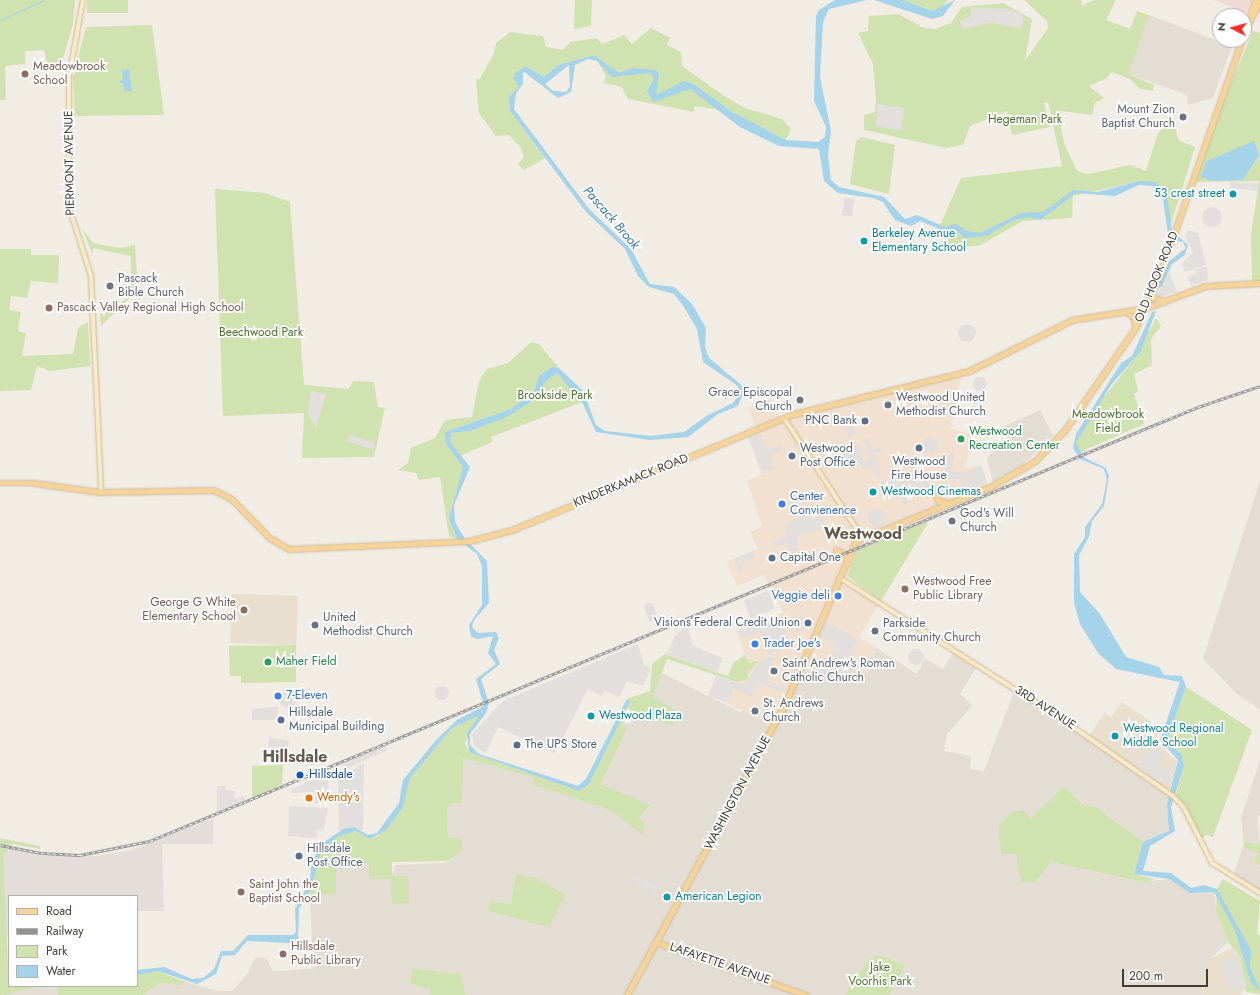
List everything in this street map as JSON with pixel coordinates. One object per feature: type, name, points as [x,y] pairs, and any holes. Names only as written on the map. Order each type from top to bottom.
[{"type":"main road","name":"PIERMONT AVENUE","points":[[83,0],[69,77],[69,199],[71,222],[91,276],[101,492]]},
{"type":"main road","points":[[1252,10],[1255,0]]},
{"type":"main road","points":[[1252,16],[1260,1]]},
{"type":"main road","name":"OLD HOOK ROAD","points":[[856,541],[1011,477],[1035,461],[1059,437],[1136,327],[1146,308],[1172,242],[1193,171],[1239,48]]},
{"type":"main road","name":"KINDERKAMACK ROAD","points":[[0,483],[34,483],[101,492],[203,489],[220,492],[237,503],[277,544],[289,549],[469,541],[512,530],[784,418],[968,371],[1072,320],[1146,308],[1205,286],[1260,283]]},
{"type":"main road","points":[[1152,293],[1155,298],[1167,301]]},
{"type":"main road","points":[[1128,312],[1134,318],[1136,327]]},
{"type":"main road","points":[[784,418],[856,528],[856,541]]},
{"type":"main road","points":[[936,494],[939,501],[950,503]]},
{"type":"main road","name":"WASHINGTON AVENUE","points":[[627,995],[780,714],[856,541]]},
{"type":"main road","points":[[836,550],[844,554],[848,562]]},
{"type":"main road","name":"3RD AVENUE","points":[[840,578],[1054,714],[1175,797],[1218,869],[1260,893]]},
{"type":"main road","name":"LAFAYETTE AVENUE","points":[[656,942],[806,995]]},
{"type":"shaded area","points":[[1214,0],[1251,0],[1248,8],[1234,8]]},
{"type":"shaded area","points":[[971,7],[1010,9],[1023,15],[1021,28],[990,23],[962,29],[960,21],[970,17]]},
{"type":"shaded area","points":[[1149,15],[1212,39],[1212,48],[1231,48],[1213,98],[1188,105],[1187,95],[1129,74]]},
{"type":"shaded area","points":[[877,104],[904,108],[901,131],[876,126]]},
{"type":"shaded area","points":[[1231,182],[1258,183],[1258,191],[1230,188]]},
{"type":"shaded area","points":[[845,197],[855,199],[851,217],[842,215]]},
{"type":"shaded area","points":[[1212,207],[1219,210],[1222,217],[1219,224],[1212,227],[1205,224],[1202,217],[1205,210]]},
{"type":"shaded area","points":[[1187,230],[1198,233],[1206,265],[1185,272],[1182,264],[1193,252],[1185,236]]},
{"type":"shaded area","points":[[1207,266],[1208,280],[1191,285],[1187,277],[1196,274],[1195,270]]},
{"type":"shaded area","points":[[1169,272],[1177,292],[1159,297],[1159,292]]},
{"type":"shaded area","points":[[963,324],[971,324],[976,329],[974,340],[971,342],[963,342],[958,337],[958,329]]},
{"type":"shaded area","points":[[962,372],[951,429],[974,435],[965,468],[982,466],[988,485],[861,537],[842,583],[878,605],[859,637],[876,648],[867,674],[834,661],[824,681],[794,677],[771,726],[727,703],[737,682],[749,679],[747,674],[759,660],[748,663],[736,631],[783,612],[764,575],[737,586],[727,562],[758,549],[750,532],[762,527],[747,481],[762,475],[746,431],[755,427],[748,408],[770,399],[782,423],[865,393]]},
{"type":"shaded area","points":[[977,377],[983,377],[987,381],[987,387],[983,391],[977,391],[973,387],[973,381]]},
{"type":"shaded area","points":[[311,391],[326,394],[316,428],[308,414]]},
{"type":"shaded area","points":[[1040,410],[1053,436],[1021,466],[993,482],[987,459],[991,453],[1010,445],[1003,427]]},
{"type":"shaded area","points":[[850,417],[857,434],[849,437],[843,420]]},
{"type":"shaded area","points":[[760,433],[767,450],[780,445],[783,451],[770,456],[774,469],[763,473],[748,437]]},
{"type":"shaded area","points":[[349,435],[373,442],[376,447],[371,449],[348,441]]},
{"type":"shaded area","points":[[928,437],[934,437],[939,442],[937,451],[934,453],[928,453],[923,448],[923,442]]},
{"type":"shaded area","points":[[868,438],[873,450],[881,447],[882,451],[874,454],[881,474],[875,476],[871,466],[862,469],[859,463],[847,467],[840,449],[857,442],[864,461],[871,459],[863,441]]},
{"type":"shaded area","points":[[950,453],[955,454],[951,470],[964,473],[980,465],[987,482],[964,491],[959,479],[942,480]]},
{"type":"shaded area","points":[[922,466],[930,488],[914,493],[906,472]]},
{"type":"shaded area","points":[[905,473],[911,491],[906,493],[909,503],[904,505],[900,496],[888,500],[881,482]]},
{"type":"shaded area","points":[[1260,481],[1260,710],[1237,694],[1203,659]]},
{"type":"shaded area","points":[[819,509],[826,527],[797,537],[798,550],[790,552],[788,543],[775,548],[773,542],[788,536],[784,524]]},
{"type":"shaded area","points":[[877,509],[883,512],[886,518],[883,524],[877,527],[871,524],[868,518],[871,512]]},
{"type":"shaded area","points":[[753,551],[755,557],[742,562],[744,570],[739,572],[734,559]]},
{"type":"shaded area","points":[[768,591],[775,609],[751,618],[744,600]]},
{"type":"shaded area","points":[[232,594],[298,596],[296,645],[230,643]]},
{"type":"shaded area","points":[[651,602],[659,618],[649,622],[644,605]]},
{"type":"shaded area","points":[[779,615],[791,645],[769,655],[760,632],[742,639],[739,632]]},
{"type":"shaded area","points":[[796,617],[802,617],[806,621],[806,627],[802,631],[796,631],[792,627],[792,621]]},
{"type":"shaded area","points":[[826,620],[858,640],[846,666],[832,660],[824,679],[809,675],[813,664],[827,668],[836,644],[819,637]]},
{"type":"shaded area","points":[[687,626],[693,646],[723,658],[717,672],[667,654],[675,636]]},
{"type":"shaded area","points":[[638,644],[644,665],[651,669],[643,686],[627,681],[619,697],[605,691],[602,696],[588,689],[555,753],[498,727],[486,753],[474,746],[472,734],[503,701]]},
{"type":"shaded area","points":[[876,648],[917,674],[925,659],[943,669],[955,650],[978,665],[960,694],[973,705],[947,734],[944,751],[971,756],[970,769],[984,771],[1015,689],[1171,794],[1167,805],[1169,831],[1143,842],[1098,809],[1085,805],[1064,786],[1001,848],[1001,854],[1016,854],[1035,883],[1051,862],[1141,882],[1169,879],[1190,893],[1214,892],[1216,911],[1228,942],[1210,959],[1201,995],[465,995],[461,974],[412,968],[410,984],[430,989],[430,995],[143,995],[161,982],[179,986],[186,982],[218,991],[232,991],[245,977],[256,957],[267,959],[273,971],[313,969],[310,895],[316,865],[369,863],[392,876],[395,865],[445,863],[462,852],[448,838],[447,828],[448,804],[462,803],[462,758],[532,777],[534,785],[610,810],[643,834],[639,818],[650,806],[601,784],[629,708],[672,726],[652,698],[662,673],[740,712],[794,677],[834,661],[867,674]],"holes":[[[516,874],[549,927],[490,902],[511,904]]]},
{"type":"shaded area","points":[[916,649],[922,651],[924,657],[922,663],[916,665],[910,663],[908,657],[910,651]]},
{"type":"shaded area","points":[[770,656],[775,658],[767,680],[785,687],[783,693],[759,683],[751,697],[734,688],[727,703],[708,696],[716,676],[744,685],[761,660]]},
{"type":"shaded area","points":[[442,686],[447,688],[449,693],[447,698],[442,700],[437,698],[435,693],[437,688]]},
{"type":"shaded area","points":[[288,690],[294,693],[297,699],[294,705],[288,708],[282,705],[279,699],[282,693]]},
{"type":"shaded area","points":[[1122,702],[1149,720],[1158,733],[1155,742],[1177,761],[1171,794],[1088,737],[1105,713],[1111,717]]},
{"type":"shaded area","points":[[278,707],[277,720],[252,720],[252,709]]},
{"type":"shaded area","points":[[269,738],[289,740],[288,749],[268,747]]},
{"type":"shaded area","points":[[385,746],[387,750],[346,769],[343,764]]},
{"type":"shaded area","points":[[1156,748],[1163,753],[1157,763],[1173,773],[1165,785],[1137,767],[1147,752]]},
{"type":"shaded area","points":[[1260,760],[1260,816],[1257,815],[1260,845],[1257,847],[1244,842],[1241,818]]},
{"type":"shaded area","points":[[364,763],[362,831],[354,827],[339,830],[338,780]]},
{"type":"shaded area","points":[[328,772],[329,803],[315,803],[315,792],[292,793],[291,790]]},
{"type":"shaded area","points":[[217,786],[226,786],[226,790],[234,791],[235,799],[245,796],[245,800],[217,811]]},
{"type":"shaded area","points":[[289,806],[328,808],[324,829],[315,831],[318,835],[315,838],[288,836]]},
{"type":"shaded area","points":[[214,818],[213,844],[162,844],[164,911],[138,911],[138,895],[8,895],[6,970],[2,880],[3,855],[8,848],[41,856],[96,856],[132,850]]},
{"type":"shaded area","points":[[1243,847],[1258,852],[1255,863],[1260,865],[1260,893],[1233,877]]},
{"type":"shaded area","points":[[636,874],[662,889],[659,894],[633,880]]},
{"type":"shaded area","points":[[1232,948],[1240,956],[1246,988],[1240,995],[1201,995],[1210,959]]},
{"type":"shaded area","points":[[1237,957],[1247,985],[1230,991],[1220,963]]},
{"type":"shaded area","points":[[36,987],[57,987],[58,995],[6,995]]},
{"type":"green space","points":[[0,0],[75,0],[73,24],[60,69],[48,68],[44,50],[25,51],[25,64],[5,66],[6,100],[0,100]]},
{"type":"green space","points":[[87,0],[128,0],[128,13],[87,13]]},
{"type":"green space","points":[[575,0],[592,0],[591,26],[574,29]]},
{"type":"green space","points":[[903,0],[949,0],[939,10],[932,11]]},
{"type":"green space","name":"Hegeman Park","points":[[1024,0],[1081,0],[1082,6],[1094,0],[1116,0],[1106,20],[1130,29],[1137,11],[1149,15],[1129,74],[1154,85],[1153,91],[1140,89],[1130,79],[1111,72],[1107,78],[1089,86],[1104,98],[1095,103],[1092,115],[1061,111],[1061,126],[1064,143],[1077,171],[1088,174],[1130,165],[1146,171],[1158,133],[1166,126],[1175,125],[1178,140],[1195,147],[1170,227],[1162,187],[1140,181],[1073,196],[1072,218],[1023,221],[979,246],[950,247],[940,225],[961,178],[1062,166],[1048,102],[1044,103],[1050,127],[1012,135],[1007,111],[970,126],[963,145],[947,148],[864,130],[864,115],[875,112],[876,98],[873,64],[858,33],[868,31],[869,16],[898,14],[924,28],[935,29],[951,23],[962,7],[1003,3],[1032,19],[1025,61],[1048,28],[1047,21]]},
{"type":"green space","points":[[152,25],[164,115],[75,116],[73,77],[86,27]]},
{"type":"green space","points":[[651,28],[670,38],[667,45],[681,52],[682,66],[724,96],[745,108],[782,119],[791,129],[786,140],[732,112],[695,106],[694,112],[628,99],[622,87],[604,83],[606,76],[594,55],[558,65],[544,77],[526,66],[510,111],[545,158],[524,170],[518,164],[524,157],[521,148],[509,135],[496,136],[479,113],[476,79],[480,79],[494,53],[496,43],[510,32],[543,36],[546,47],[563,50],[570,42],[596,38],[603,44],[624,35],[632,44]]},
{"type":"green space","points":[[1253,31],[1260,33],[1260,283],[1252,280],[1251,235],[1259,181],[1196,182],[1210,134],[1246,48],[1252,48]]},
{"type":"green space","points":[[862,137],[895,145],[889,194],[850,184],[856,141]]},
{"type":"green space","name":"Beechwood Park","points":[[215,189],[265,193],[290,202],[304,385],[349,389],[353,381],[374,382],[378,407],[385,408],[374,457],[302,458],[304,413],[223,416]]},
{"type":"green space","points":[[82,228],[93,243],[120,248],[135,245],[138,290],[101,326],[100,315],[117,307],[131,293],[131,256],[93,248],[93,255]]},
{"type":"green space","points":[[0,249],[31,249],[31,255],[59,255],[58,283],[31,281],[27,298],[11,296],[9,310],[21,312],[18,331],[26,333],[22,356],[73,354],[78,328],[88,322],[90,366],[50,371],[37,366],[31,390],[0,391]]},
{"type":"green space","name":"Meadowbrook Field","points":[[1156,318],[1161,326],[1151,339],[1152,365],[1134,374],[1138,391],[1134,394],[1144,424],[1080,452],[1076,443],[1090,415],[1135,358]]},
{"type":"green space","points":[[531,342],[539,344],[559,368],[552,367],[539,376],[534,391],[511,409],[445,432],[452,452],[463,467],[449,518],[457,539],[449,536],[440,477],[419,480],[416,473],[398,470],[408,463],[411,448],[435,438],[445,420],[472,417],[479,381],[487,369],[508,363]]},
{"type":"green space","name":"Brookside Park","points":[[557,373],[582,402],[491,437],[492,442],[460,456],[456,452],[450,442],[451,433],[470,431],[505,418],[534,400],[546,381]]},
{"type":"green space","points":[[929,521],[881,601],[847,576],[857,550]]},
{"type":"green space","name":"Maher Field","points":[[296,645],[296,682],[241,683],[241,676],[230,676],[229,646]]},
{"type":"green space","points":[[665,654],[728,676],[733,663],[745,655],[749,663],[760,660],[747,674],[749,679],[737,682],[667,659],[653,697],[678,712],[672,726],[629,709],[622,726],[627,728],[601,784],[650,805],[639,818],[645,824],[643,835],[610,810],[534,785],[532,777],[463,758],[462,803],[448,804],[447,828],[448,838],[462,838],[462,852],[447,861],[392,862],[392,876],[408,876],[409,903],[392,904],[391,879],[369,879],[369,863],[336,864],[336,894],[310,895],[321,851],[337,837],[356,831],[370,839],[378,836],[403,807],[410,778],[452,728],[481,714],[465,743],[469,752],[579,791],[589,784],[630,702],[627,699],[650,691],[652,664]]},
{"type":"green space","points":[[1186,687],[1252,730],[1213,837],[1206,835],[1199,840],[1175,797],[1184,766],[1166,742]]},
{"type":"green space","points":[[283,765],[282,784],[252,798],[252,766]]},
{"type":"green space","points":[[1064,786],[1084,805],[1097,808],[1143,842],[1134,874],[1154,879],[1147,883],[1051,862],[1035,883],[1021,882],[1016,854],[1001,854],[999,826],[1012,812],[1024,810],[1030,819]]},
{"type":"green space","points":[[0,838],[40,846],[40,849],[12,844],[3,855],[8,987],[36,987],[6,995],[0,995]]},
{"type":"green space","points":[[1244,842],[1260,845],[1260,865],[1254,863],[1258,853],[1243,847]]},
{"type":"green space","points":[[516,874],[535,878],[566,895],[549,927],[488,911],[490,901],[511,904]]},
{"type":"green space","points":[[1223,879],[1260,901],[1257,934],[1260,936],[1260,994],[1246,992],[1240,956],[1228,942],[1216,911],[1217,889]]},
{"type":"green space","name":"Jake Voorhis Park","points":[[877,955],[905,965],[890,995],[845,995],[866,963]]},
{"type":"green space","points":[[412,968],[461,974],[465,995],[430,995],[430,989],[410,984]]},
{"type":"green space","points":[[157,971],[186,982],[179,986],[161,982],[143,995],[58,995],[57,987],[138,987],[138,975]]},
{"type":"water","points":[[835,0],[867,0],[829,9],[823,22],[820,77],[831,131],[828,155],[831,180],[839,187],[884,197],[905,219],[917,215],[945,227],[956,224],[967,231],[980,233],[1021,213],[1043,212],[1073,190],[1098,192],[1139,181],[1156,182],[1167,194],[1172,231],[1188,245],[1185,255],[1172,264],[1162,286],[1155,291],[1166,264],[1186,248],[1183,242],[1169,240],[1163,200],[1153,186],[1139,185],[1115,196],[1076,193],[1040,220],[1028,217],[1012,221],[986,236],[964,238],[955,229],[944,231],[920,221],[911,226],[895,220],[883,202],[873,198],[838,193],[824,181],[819,149],[779,146],[740,127],[690,89],[653,102],[647,91],[654,79],[651,73],[612,77],[597,61],[588,59],[575,65],[571,92],[558,98],[523,71],[523,84],[516,93],[514,109],[589,209],[631,249],[650,284],[674,287],[692,304],[706,328],[705,347],[709,358],[745,388],[738,406],[718,414],[688,437],[650,440],[596,432],[583,404],[557,373],[546,381],[534,400],[505,418],[470,431],[451,433],[450,442],[470,467],[454,505],[455,522],[465,539],[487,561],[489,603],[474,620],[472,627],[478,633],[496,632],[499,638],[494,650],[500,664],[481,679],[489,703],[486,713],[470,734],[470,745],[479,754],[578,786],[586,779],[627,699],[630,702],[589,784],[579,791],[469,752],[467,733],[480,715],[452,728],[410,778],[403,807],[386,830],[370,839],[356,831],[337,837],[321,851],[311,890],[299,909],[298,939],[289,943],[247,941],[235,955],[222,956],[216,974],[197,984],[158,971],[138,975],[138,970],[164,967],[192,979],[203,978],[214,969],[221,951],[233,951],[248,935],[293,935],[296,932],[295,909],[310,881],[311,867],[320,845],[343,829],[354,827],[368,835],[377,833],[399,803],[403,780],[437,739],[457,720],[484,706],[476,679],[496,664],[488,653],[493,636],[477,639],[471,636],[469,625],[482,605],[482,566],[477,554],[457,539],[449,518],[463,467],[446,444],[445,432],[511,409],[534,391],[539,376],[552,367],[559,368],[583,391],[596,425],[605,431],[651,436],[684,432],[708,415],[733,403],[738,396],[738,386],[703,362],[697,329],[674,294],[649,287],[638,276],[625,249],[586,212],[510,111],[509,97],[519,86],[513,78],[516,73],[526,66],[544,77],[558,65],[594,55],[619,73],[633,68],[656,70],[659,74],[656,95],[684,81],[692,83],[732,112],[786,140],[818,142],[825,137],[826,127],[814,101],[816,16],[819,10]],"holes":[[[569,65],[570,87],[566,92],[553,91],[545,84]]]},
{"type":"water","points":[[874,0],[903,0],[932,11],[955,0],[943,16],[932,19]]},
{"type":"water","points":[[122,70],[129,70],[132,91],[125,92],[123,84],[119,82],[123,79]]},
{"type":"water","points":[[1254,141],[1259,155],[1243,180],[1213,181],[1201,177],[1207,161]]},
{"type":"water","points":[[1156,311],[1141,351],[1111,385],[1076,443],[1085,458],[1106,468],[1109,476],[1104,506],[1092,521],[1089,537],[1079,555],[1080,592],[1100,614],[1126,657],[1159,667],[1164,675],[1182,676],[1186,687],[1166,742],[1181,754],[1184,766],[1171,807],[1175,831],[1150,846],[1143,871],[1171,873],[1191,888],[1204,885],[1217,889],[1251,950],[1250,967],[1260,991],[1251,983],[1235,930],[1214,892],[1190,893],[1169,879],[1134,874],[1143,842],[1169,831],[1167,805],[1178,760],[1160,740],[1180,682],[1116,669],[1098,653],[1080,624],[1074,603],[1074,554],[1085,537],[1085,527],[1102,504],[1107,480],[1104,469],[1080,459],[1073,448],[1076,434],[1121,363],[1132,356],[1152,312]]},
{"type":"waterway","points":[[0,20],[44,0]]},
{"type":"waterway","points":[[1083,423],[1087,415]]},
{"type":"railway","points":[[0,845],[41,853],[80,855],[150,841],[1198,407],[1260,386]]},
{"type":"place","name":"Meadowbrook School","points":[[25,74]]},
{"type":"place","name":"Mount Zion Baptist Church","points":[[1183,117]]},
{"type":"place","name":"53 crest street","points":[[1233,194]]},
{"type":"place","name":"Berkeley Avenue Elementary School","points":[[864,241]]},
{"type":"place","name":"Pascack Bible Church","points":[[110,286]]},
{"type":"place","name":"Pascack Valley Regional High School","points":[[49,308]]},
{"type":"place","name":"Grace Episcopal Church","points":[[800,400]]},
{"type":"place","name":"Westwood United Methodist Church","points":[[888,405]]},
{"type":"place","name":"PNC Bank","points":[[865,421]]},
{"type":"place","name":"Westwood Recreation Center","points":[[961,439]]},
{"type":"place","name":"Westwood Fire House","points":[[919,448]]},
{"type":"place","name":"Westwood Post Office","points":[[792,456]]},
{"type":"place","name":"Westwood Cinemas","points":[[873,492]]},
{"type":"place","name":"Center Convienence","points":[[782,504]]},
{"type":"place","name":"God's Will Church","points":[[952,521]]},
{"type":"place","name":"Capital One","points":[[772,558]]},
{"type":"place","name":"Westwood Free Public Library","points":[[905,589]]},
{"type":"place","name":"Veggie deli","points":[[838,596]]},
{"type":"place","name":"George G White Elementary School","points":[[244,610]]},
{"type":"place","name":"Visions Federal Credit Union","points":[[808,623]]},
{"type":"place","name":"United Methodist Church","points":[[315,625]]},
{"type":"place","name":"Parkside Community Church","points":[[875,631]]},
{"type":"place","name":"Trader Joe's","points":[[755,644]]},
{"type":"place","name":"Maher Field","points":[[268,662]]},
{"type":"place","name":"Saint Andrew's Roman Catholic Church","points":[[774,671]]},
{"type":"place","name":"7-Eleven","points":[[278,696]]},
{"type":"place","name":"St. Andrews Church","points":[[755,711]]},
{"type":"place","name":"Westwood Plaza","points":[[591,716]]},
{"type":"place","name":"Hillsdale Municipal Building","points":[[281,720]]},
{"type":"place","name":"Westwood Regional Middle School","points":[[1115,736]]},
{"type":"place","name":"The UPS Store","points":[[517,745]]},
{"type":"place","name":"Hillsdale","points":[[300,775]]},
{"type":"place","name":"Wendy's","points":[[309,798]]},
{"type":"place","name":"Hillsdale Post Office","points":[[299,856]]},
{"type":"place","name":"Saint John the Baptist School","points":[[241,892]]},
{"type":"place","name":"American Legion","points":[[667,897]]},
{"type":"place","name":"Hillsdale Public Library","points":[[283,954]]},
{"type":"district","name":"Westwood","points":[[863,534]]},
{"type":"district","name":"Hillsdale","points":[[295,757]]},
{"type":"water label","name":"Pascack Brook","points":[[611,218]]}]
